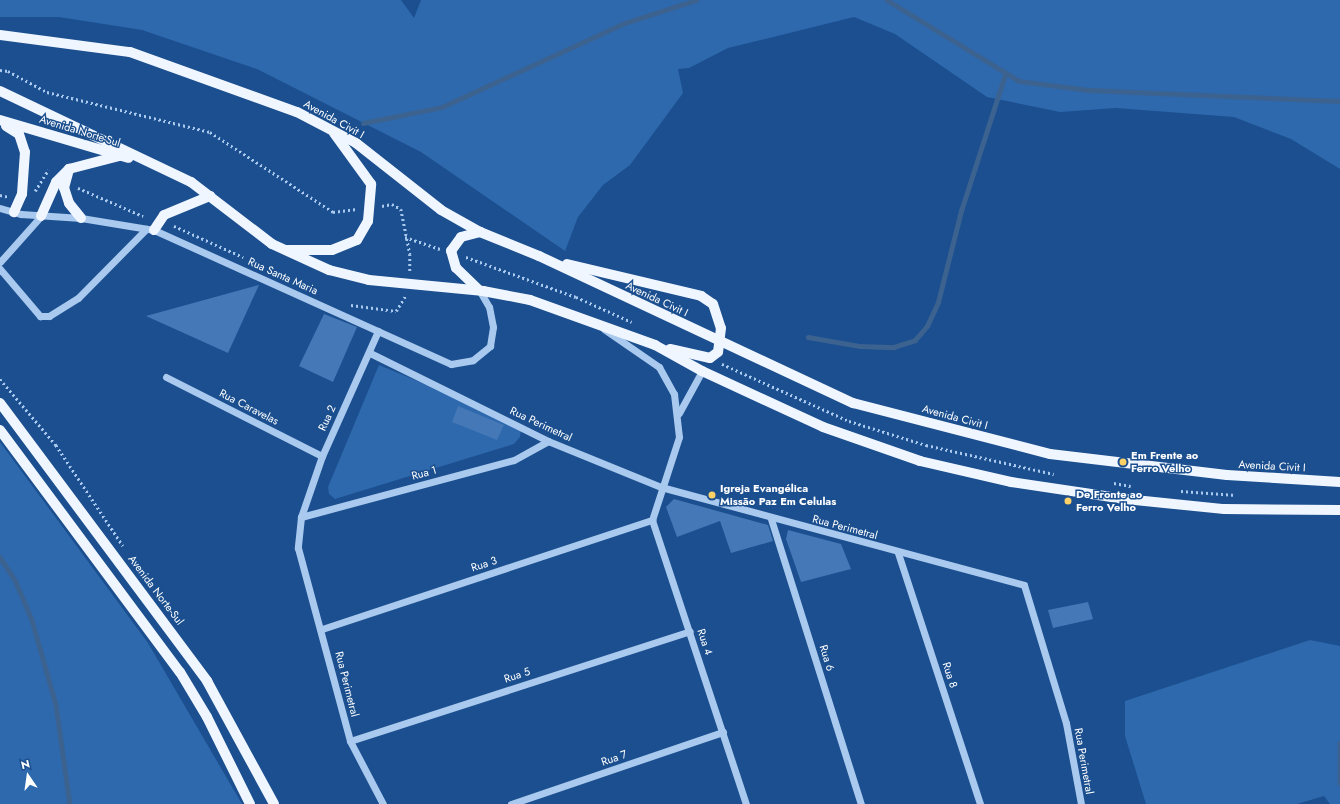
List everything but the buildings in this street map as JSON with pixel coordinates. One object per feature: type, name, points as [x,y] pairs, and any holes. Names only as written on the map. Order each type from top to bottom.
[{"type":"main road","name":"Avenida Civit I","points":[[0,35],[130,52],[297,112],[356,143],[441,210],[480,232],[539,256],[853,402],[1050,454],[1228,475],[1340,482]]},
{"type":"main road","points":[[0,91],[58,116],[152,165],[191,182],[272,244],[329,270],[369,280],[479,290],[530,300],[592,321],[655,345],[710,358],[718,352],[718,314],[713,304],[701,296],[539,256]]},
{"type":"main road","name":"Avenida Norte-Sul","points":[[0,120],[152,165]]},
{"type":"main road","points":[[0,124],[19,134],[24,141],[22,194],[14,212]]},
{"type":"main road","points":[[284,250],[332,250],[357,240],[368,221],[371,184],[333,131]]},
{"type":"main road","points":[[41,216],[56,182],[69,169],[120,156]]},
{"type":"main road","points":[[69,169],[64,188],[69,203],[81,218]]},
{"type":"main road","points":[[150,230],[164,215],[210,196]]},
{"type":"main road","points":[[479,290],[456,268],[451,251],[461,237],[480,232]]},
{"type":"main road","points":[[655,345],[702,371],[823,427],[920,461],[1011,482],[1224,509],[1340,510]]},
{"type":"main road","name":"Avenida Norte-Sul","points":[[0,403],[203,675],[274,804]]},
{"type":"main road","points":[[0,430],[180,672],[207,717],[250,804]]},
{"type":"street","name":"Rua Santa Maria","points":[[0,208],[14,212],[41,216],[81,218],[150,230],[451,364],[473,360],[490,346],[493,326],[488,307],[479,290]]},
{"type":"street","points":[[0,262],[41,216]]},
{"type":"street","points":[[0,268],[40,316],[49,316],[78,298],[150,230]]},
{"type":"street","points":[[592,321],[659,367],[671,385],[679,413],[679,437],[661,487],[652,520]]},
{"type":"street","name":"Rua 2","points":[[301,517],[322,456],[370,353],[378,331]]},
{"type":"street","name":"Rua Perimetral","points":[[370,353],[548,440],[661,487],[709,498],[771,519],[1024,585],[1066,723],[1080,804]]},
{"type":"street","points":[[679,413],[702,371]]},
{"type":"street","name":"Rua Caravelas","points":[[166,377],[322,456]]},
{"type":"street","name":"Rua 1","points":[[301,517],[514,460],[548,440]]},
{"type":"street","name":"Rua Perimetral","points":[[301,517],[298,548],[322,629],[350,741],[384,804]]},
{"type":"street","name":"Rua 6","points":[[771,519],[861,804]]},
{"type":"street","name":"Rua 3","points":[[322,629],[652,520]]},
{"type":"street","name":"Rua 4","points":[[652,520],[746,804]]},
{"type":"street","name":"Rua 8","points":[[898,553],[980,804]]},
{"type":"street","name":"Rua 5","points":[[350,741],[690,631]]},
{"type":"street","name":"Rua 7","points":[[511,804],[723,732]]},
{"type":"path","points":[[405,237],[426,247],[451,251],[576,297]]},
{"type":"shaded area","points":[[0,0],[401,0],[414,18],[421,0],[1340,0],[1340,169],[1291,139],[1234,117],[1116,108],[1060,112],[987,97],[895,34],[854,17],[728,48],[689,68],[678,69],[683,93],[630,165],[603,185],[578,217],[565,251],[421,152],[257,69],[142,30],[59,17],[0,17]]},
{"type":"shaded area","points":[[379,365],[516,422],[521,429],[520,437],[514,444],[335,499],[329,494],[328,487]]},
{"type":"shaded area","points":[[0,442],[148,643],[242,804],[0,804]]},
{"type":"shaded area","points":[[1310,640],[1340,646],[1340,804],[1330,804],[1324,796],[1297,804],[1146,804],[1125,736],[1125,701]]},
{"type":"waterway","points":[[363,123],[442,107],[625,23],[696,0]]},
{"type":"waterway","points":[[887,0],[1019,81],[1088,90],[1340,101]]},
{"type":"waterway","points":[[808,337],[860,346],[894,347],[915,340],[927,326],[938,302],[961,211],[1005,75]]},
{"type":"waterway","points":[[0,557],[15,580],[32,620],[56,705],[70,804]]},
{"type":"waterway","points":[[1340,743],[1340,783]]},
{"type":"place","name":"Em Frente ao Ferro Velho","points":[[1123,462]]},
{"type":"place","name":"Igreja Evangélica Missão Paz Em Celulas","points":[[712,495]]},
{"type":"place","name":"De Fronte ao Ferro Velho","points":[[1068,501]]}]
